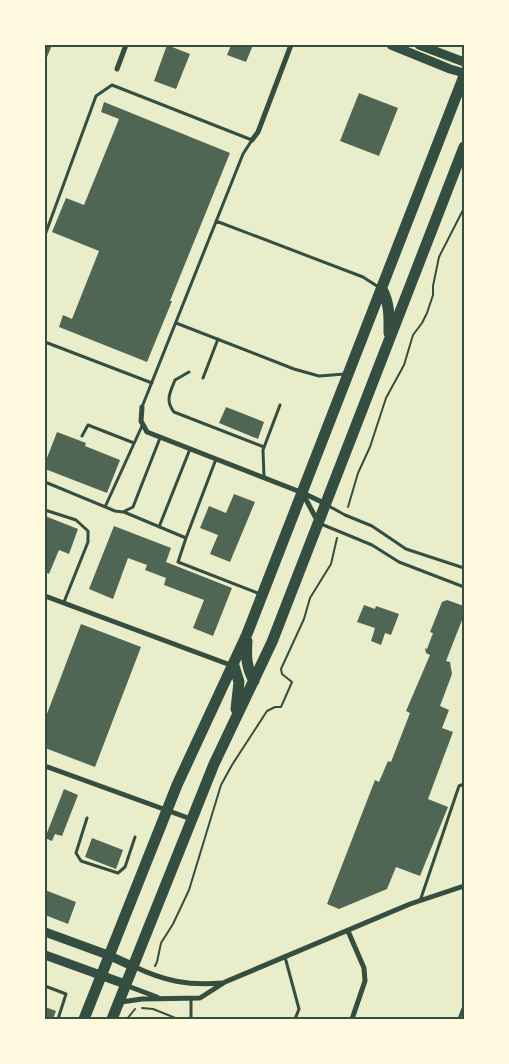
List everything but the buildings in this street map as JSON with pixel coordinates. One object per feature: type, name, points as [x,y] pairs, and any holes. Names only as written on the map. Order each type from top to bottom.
[{"type":"highway","points":[[84,1019],[167,810],[234,666],[263,595],[464,75]]},
{"type":"highway","points":[[112,1019],[214,764],[272,642],[464,147]]},
{"type":"highway","points":[[382,289],[390,310],[390,340]]},
{"type":"highway","points":[[247,634],[246,662],[254,681]]},
{"type":"highway","points":[[234,666],[239,682],[234,720]]},
{"type":"street","points":[[117,69],[126,45]]},
{"type":"street","points":[[252,140],[258,132],[291,45]]},
{"type":"street","points":[[391,45],[464,75]]},
{"type":"street","points":[[418,45],[464,62]]},
{"type":"street","points":[[142,407],[142,426],[147,432],[303,493],[326,504]]},
{"type":"street","points":[[303,493],[319,523]]},
{"type":"street","points":[[45,596],[234,666]]},
{"type":"street","points":[[45,766],[191,819]]},
{"type":"street","points":[[118,1002],[160,998],[200,998],[225,982],[420,901],[464,886]]},
{"type":"street","points":[[348,931],[364,968],[365,981],[352,1019]]},
{"type":"street","points":[[45,932],[108,955],[161,978],[200,985],[225,982]]},
{"type":"street","points":[[45,955],[160,998]]},
{"type":"lane","points":[[45,235],[96,96],[112,85],[252,140],[243,154],[142,407]]},
{"type":"lane","points":[[216,221],[363,277],[382,289]]},
{"type":"lane","points":[[176,323],[294,369],[319,376],[349,374]]},
{"type":"lane","points":[[203,378],[218,339]]},
{"type":"lane","points":[[45,342],[152,383]]},
{"type":"lane","points":[[189,372],[175,380],[168,398],[169,407],[174,412],[264,447]]},
{"type":"lane","points":[[264,478],[264,447],[280,405]]},
{"type":"lane","points":[[82,436],[88,425],[134,443]]},
{"type":"lane","points":[[105,507],[142,426]]},
{"type":"lane","points":[[123,512],[133,507],[160,438]]},
{"type":"lane","points":[[159,527],[190,449]]},
{"type":"lane","points":[[216,459],[178,562],[263,595]]},
{"type":"lane","points":[[45,482],[186,538]]},
{"type":"lane","points":[[326,504],[345,515],[372,526],[406,549],[464,568]]},
{"type":"lane","points":[[45,510],[76,520],[88,531],[88,542],[64,603]]},
{"type":"lane","points":[[319,523],[339,533],[372,545],[399,562],[463,586]]},
{"type":"lane","points":[[420,901],[459,786],[464,784]]},
{"type":"lane","points":[[87,818],[76,853],[81,861],[118,873],[125,867],[135,836]]},
{"type":"lane","points":[[285,957],[299,1009],[295,1019]]},
{"type":"lane","points":[[45,986],[66,994],[58,1019]]},
{"type":"lane","points":[[190,998],[191,1019]]},
{"type":"lane","points":[[459,1019],[464,1006]]},
{"type":"path","points":[[345,515],[358,473],[370,447],[386,398],[404,365],[413,335],[427,313],[433,295],[439,256],[464,208]]},
{"type":"path","points":[[154,967],[161,943],[173,924],[189,890],[221,785],[267,710],[281,707],[292,682],[283,676],[281,669],[304,619],[310,598],[331,564],[339,533]]},
{"type":"path","points":[[127,1019],[132,1010],[140,1008],[153,1009],[178,1019]]}]
